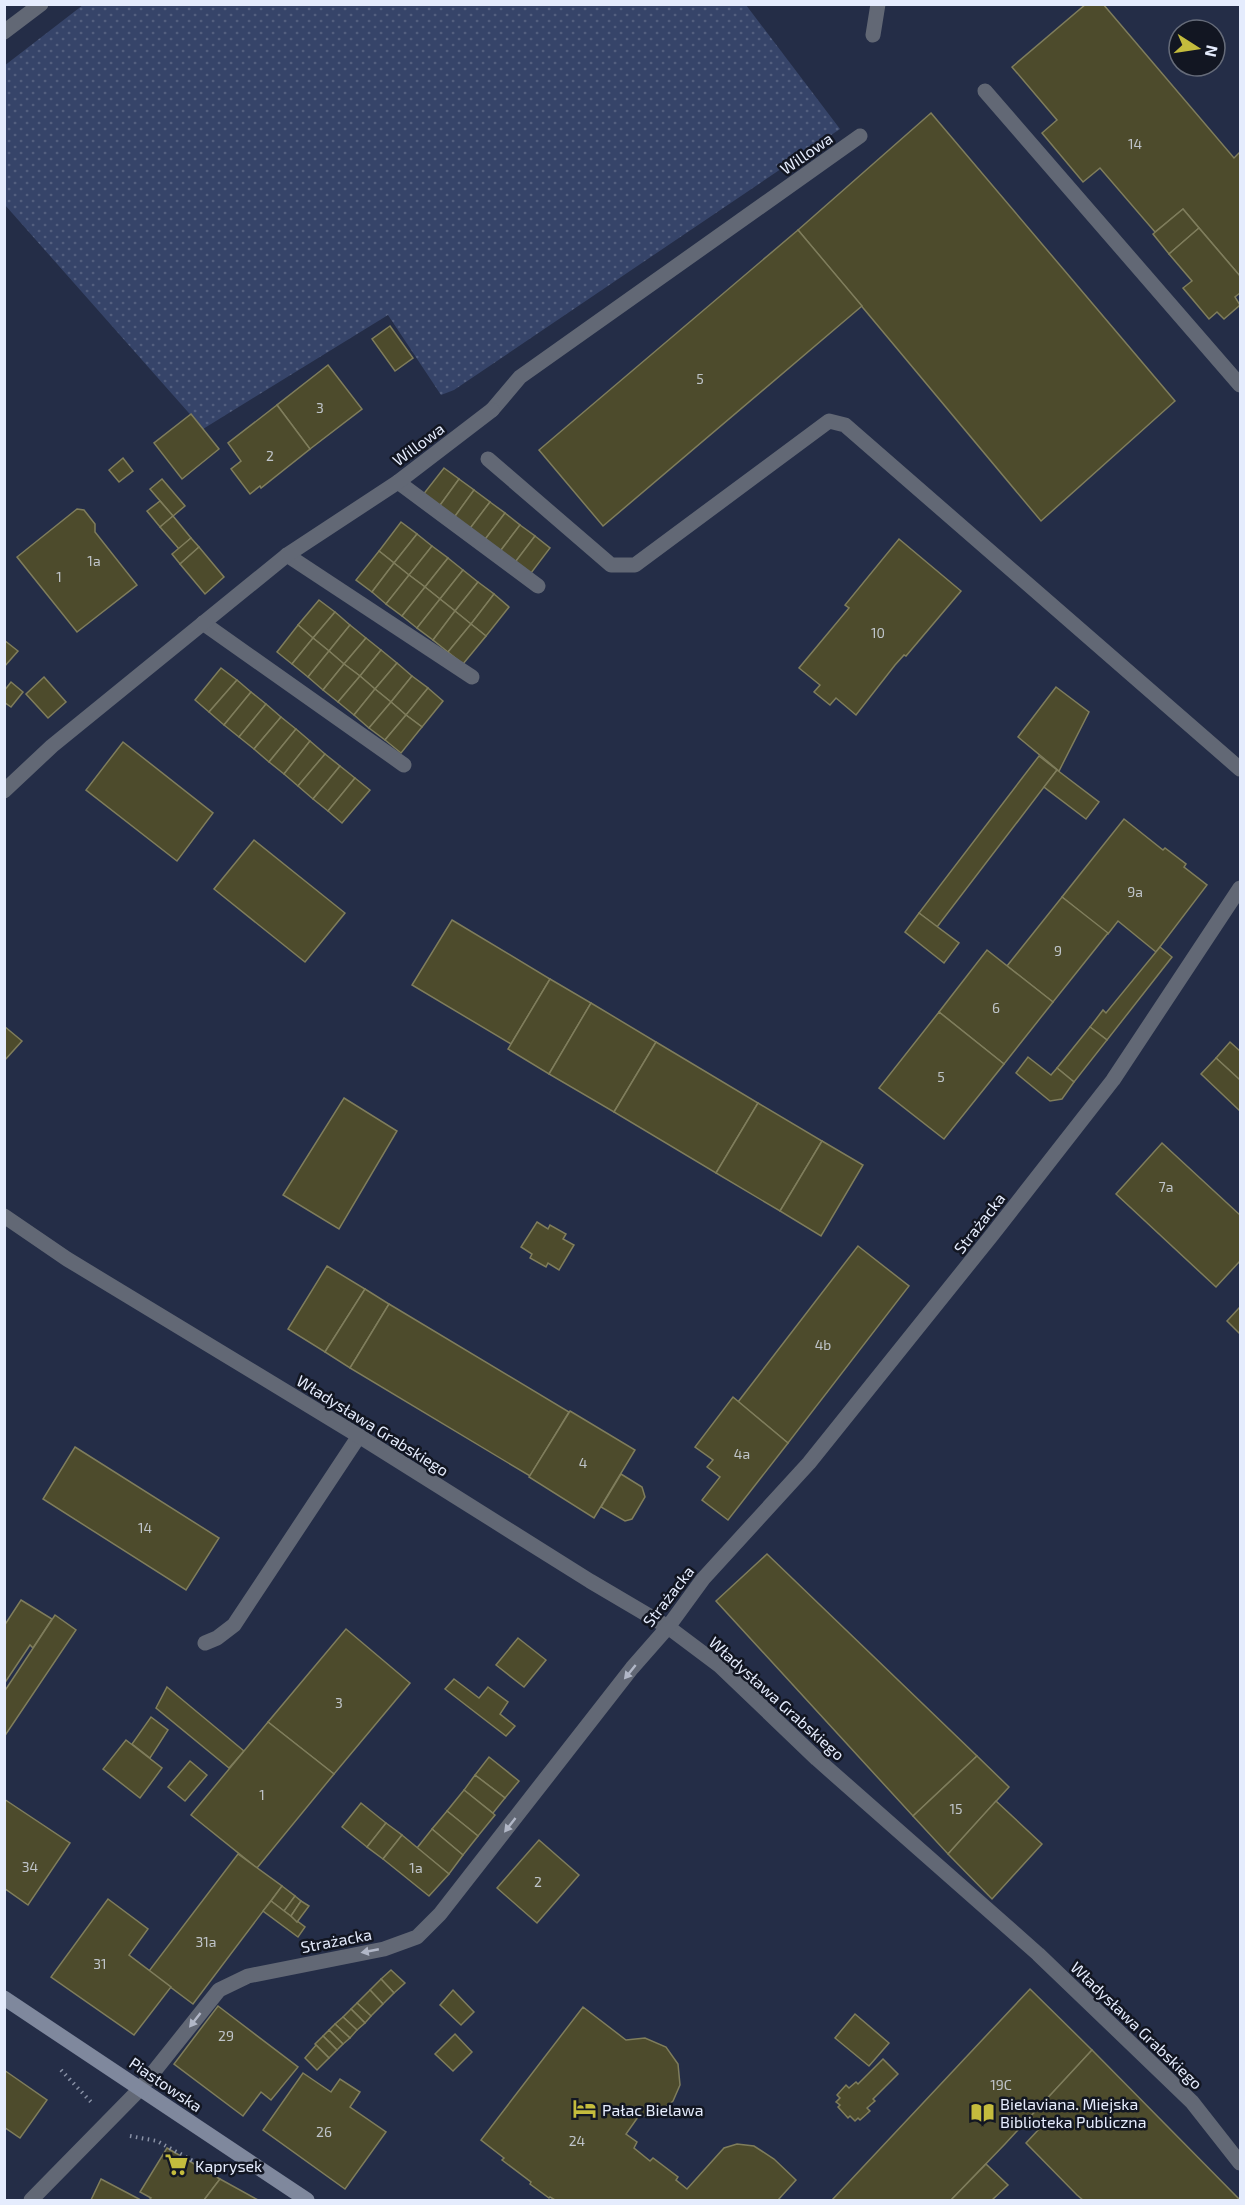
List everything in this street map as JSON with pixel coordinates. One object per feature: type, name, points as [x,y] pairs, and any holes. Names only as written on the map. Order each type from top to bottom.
[{"type":"main road","name":"Piastowska","points":[[4,1998],[307,2200]]},
{"type":"street","points":[[4,32],[41,4]]},
{"type":"street","points":[[873,35],[878,4]]},
{"type":"street","points":[[985,91],[1240,385]]},
{"type":"street","name":"Willowa","points":[[4,791],[52,746],[287,555],[398,482],[492,410],[520,377],[860,136]]},
{"type":"street","points":[[488,459],[611,565],[636,565],[829,421],[845,425],[1240,769]]},
{"type":"street","points":[[398,482],[538,586]]},
{"type":"street","points":[[287,555],[472,677]]},
{"type":"street","points":[[203,624],[404,765]]},
{"type":"street","name":"Strażacka","points":[[31,2200],[140,2089],[219,1990],[248,1976],[384,1949],[417,1937],[440,1914],[632,1668],[668,1627],[703,1579],[808,1462],[909,1339],[1113,1080],[1240,888]]},
{"type":"street","name":"Władysława Grabskiego","points":[[4,1216],[67,1258],[668,1627],[720,1666],[817,1760],[1038,1954],[1192,2102],[1240,2163]]},
{"type":"street","points":[[205,1642],[217,1638],[234,1625],[359,1437]]},
{"type":"path","points":[[83,2094],[108,2122],[133,2138],[157,2142],[222,2177]]},
{"type":"shaded area","points":[[83,5],[746,5],[840,129],[454,390],[441,395],[388,315],[203,429],[5,205],[4,66]]},
{"type":"building","points":[[1086,4],[1103,4],[1234,158],[1240,152],[1240,276],[1183,209],[1155,232],[1100,168],[1083,182],[1042,133],[1057,120],[1012,67]]},
{"type":"building","points":[[931,113],[1175,401],[1041,521],[798,230]]},
{"type":"building","points":[[1183,209],[1199,228],[1169,254],[1153,234]]},
{"type":"building","points":[[1199,228],[1240,276],[1240,293],[1235,297],[1240,305],[1224,319],[1217,312],[1209,319],[1183,288],[1192,281],[1169,254]]},
{"type":"building","points":[[798,230],[862,306],[603,526],[539,450]]},
{"type":"building","points":[[390,326],[413,358],[395,371],[372,339]]},
{"type":"building","points":[[328,365],[362,409],[310,449],[277,405]]},
{"type":"building","points":[[277,405],[310,449],[261,488],[260,486],[250,494],[231,469],[241,461],[228,443]]},
{"type":"building","points":[[191,414],[219,449],[182,479],[154,443]]},
{"type":"building","points":[[123,458],[133,471],[119,482],[109,470]]},
{"type":"building","points":[[444,468],[459,479],[438,508],[422,496]]},
{"type":"building","points":[[162,479],[185,506],[173,516],[150,489]]},
{"type":"building","points":[[459,479],[474,490],[453,519],[438,508]]},
{"type":"building","points":[[474,490],[490,502],[468,531],[453,519]]},
{"type":"building","points":[[160,501],[173,516],[160,527],[147,511]]},
{"type":"building","points":[[490,502],[505,513],[483,542],[468,531]]},
{"type":"building","points":[[77,509],[84,510],[95,524],[95,532],[137,585],[77,632],[17,557]]},
{"type":"building","points":[[505,513],[520,525],[498,554],[483,542]]},
{"type":"building","points":[[173,516],[191,538],[179,549],[160,527]]},
{"type":"building","points":[[401,522],[417,534],[394,563],[379,551]]},
{"type":"building","points":[[520,525],[535,536],[513,565],[498,554]]},
{"type":"building","points":[[417,534],[432,546],[409,575],[394,563]]},
{"type":"building","points":[[535,536],[550,548],[528,577],[513,565]]},
{"type":"building","points":[[191,538],[199,547],[180,564],[172,554]]},
{"type":"building","points":[[899,539],[961,591],[906,656],[904,655],[895,665],[856,715],[836,698],[830,705],[814,692],[820,685],[799,668],[849,608],[845,605]]},
{"type":"building","points":[[432,546],[448,558],[425,587],[409,575]]},
{"type":"building","points":[[199,547],[224,577],[205,594],[180,564]]},
{"type":"building","points":[[379,551],[394,563],[372,592],[356,580]]},
{"type":"building","points":[[448,558],[463,570],[440,599],[425,587]]},
{"type":"building","points":[[394,563],[409,575],[386,604],[372,592]]},
{"type":"building","points":[[463,570],[478,582],[455,611],[440,599]]},
{"type":"building","points":[[409,575],[425,587],[402,616],[386,604]]},
{"type":"building","points":[[478,582],[494,594],[471,624],[455,611]]},
{"type":"building","points":[[425,587],[440,599],[417,628],[402,616]]},
{"type":"building","points":[[494,594],[509,607],[486,636],[471,624]]},
{"type":"building","points":[[440,599],[455,611],[433,640],[417,628]]},
{"type":"building","points":[[319,600],[335,612],[313,638],[298,625]]},
{"type":"building","points":[[455,611],[471,624],[448,652],[433,640]]},
{"type":"building","points":[[335,612],[350,625],[329,651],[313,638]]},
{"type":"building","points":[[471,624],[486,636],[463,664],[448,652]]},
{"type":"building","points":[[298,625],[313,638],[292,664],[277,652]]},
{"type":"building","points":[[350,625],[366,638],[344,664],[329,651]]},
{"type":"building","points":[[313,638],[329,651],[308,677],[292,664]]},
{"type":"building","points":[[366,638],[381,650],[360,676],[344,664]]},
{"type":"building","points":[[4,640],[18,651],[4,667]]},
{"type":"building","points":[[381,650],[397,663],[375,689],[360,676]]},
{"type":"building","points":[[329,651],[344,664],[323,690],[308,677]]},
{"type":"building","points":[[397,663],[412,676],[391,702],[375,689]]},
{"type":"building","points":[[344,664],[360,676],[338,702],[323,690]]},
{"type":"building","points":[[221,668],[237,680],[209,712],[195,700]]},
{"type":"building","points":[[360,676],[375,689],[354,715],[338,702]]},
{"type":"building","points":[[412,676],[428,688],[406,715],[391,702]]},
{"type":"building","points":[[44,677],[66,702],[48,718],[26,694]]},
{"type":"building","points":[[237,680],[251,692],[224,725],[209,712]]},
{"type":"building","points":[[11,682],[23,692],[11,707],[4,702],[4,691]]},
{"type":"building","points":[[1056,687],[1089,712],[1059,771],[1018,737]]},
{"type":"building","points":[[428,688],[443,701],[422,727],[406,715]]},
{"type":"building","points":[[375,689],[391,702],[369,728],[354,715]]},
{"type":"building","points":[[251,692],[266,704],[239,737],[224,725]]},
{"type":"building","points":[[391,702],[406,715],[385,740],[369,728]]},
{"type":"building","points":[[266,704],[281,717],[254,749],[239,737]]},
{"type":"building","points":[[406,715],[422,727],[401,753],[385,740]]},
{"type":"building","points":[[281,717],[296,729],[269,762],[254,749]]},
{"type":"building","points":[[296,729],[310,741],[284,774],[269,762]]},
{"type":"building","points":[[310,741],[325,754],[298,786],[284,774]]},
{"type":"building","points":[[123,742],[213,813],[177,861],[86,790]]},
{"type":"building","points":[[325,754],[340,766],[313,799],[298,786]]},
{"type":"building","points":[[1039,756],[1057,770],[937,927],[919,913]]},
{"type":"building","points":[[340,766],[355,778],[328,811],[313,799]]},
{"type":"building","points":[[1057,770],[1099,802],[1086,819],[1044,787]]},
{"type":"building","points":[[355,778],[370,790],[342,823],[328,811]]},
{"type":"building","points":[[1124,819],[1163,850],[1165,848],[1186,864],[1184,867],[1207,885],[1156,952],[1118,921],[1108,934],[1062,897]]},
{"type":"building","points":[[254,840],[345,913],[305,962],[214,889]]},
{"type":"building","points":[[1062,897],[1108,933],[1053,1002],[1007,966]]},
{"type":"building","points":[[919,913],[959,943],[944,963],[905,932]]},
{"type":"building","points":[[452,920],[550,979],[511,1044],[412,985]]},
{"type":"building","points":[[1160,947],[1172,957],[1107,1040],[1090,1027],[1103,1010],[1106,1013]]},
{"type":"building","points":[[987,950],[1053,1002],[1004,1064],[939,1012]]},
{"type":"building","points":[[550,979],[591,1003],[549,1074],[508,1049]]},
{"type":"building","points":[[591,1003],[656,1042],[614,1112],[549,1074]]},
{"type":"building","points":[[939,1012],[1004,1064],[944,1139],[879,1088]]},
{"type":"building","points":[[4,1026],[22,1041],[4,1061]]},
{"type":"building","points":[[1090,1027],[1107,1040],[1074,1082],[1057,1068]]},
{"type":"building","points":[[656,1042],[758,1103],[716,1173],[614,1112]]},
{"type":"building","points":[[1230,1042],[1240,1051],[1240,1080],[1216,1058]]},
{"type":"building","points":[[1028,1057],[1051,1075],[1057,1068],[1074,1082],[1062,1099],[1050,1101],[1016,1073]]},
{"type":"building","points":[[1216,1058],[1240,1080],[1240,1111],[1201,1074]]},
{"type":"building","points":[[344,1098],[397,1131],[339,1229],[283,1195]]},
{"type":"building","points":[[758,1103],[822,1141],[780,1211],[716,1173]]},
{"type":"building","points":[[822,1141],[863,1165],[821,1236],[780,1211]]},
{"type":"building","points":[[1162,1143],[1240,1215],[1240,1261],[1216,1287],[1116,1194]]},
{"type":"building","points":[[537,1222],[548,1229],[550,1225],[566,1234],[563,1239],[574,1245],[559,1270],[548,1263],[546,1267],[530,1258],[532,1254],[521,1247]]},
{"type":"building","points":[[858,1246],[909,1286],[788,1443],[738,1402]]},
{"type":"building","points":[[327,1266],[365,1289],[325,1352],[288,1329]]},
{"type":"building","points":[[365,1289],[389,1304],[350,1368],[325,1352]]},
{"type":"building","points":[[389,1304],[569,1412],[530,1476],[350,1368]]},
{"type":"building","points":[[1240,1307],[1240,1334],[1227,1321]]},
{"type":"building","points":[[733,1397],[788,1443],[728,1520],[702,1500],[720,1477],[707,1467],[713,1460],[695,1447]]},
{"type":"building","points":[[570,1411],[635,1450],[594,1518],[529,1477]]},
{"type":"building","points":[[75,1447],[219,1538],[186,1590],[43,1499]]},
{"type":"building","points":[[621,1474],[642,1487],[645,1497],[632,1519],[625,1521],[601,1507]]},
{"type":"building","points":[[767,1554],[977,1756],[913,1816],[716,1601]]},
{"type":"building","points":[[21,1600],[52,1619],[33,1648],[30,1645],[4,1684],[4,1626]]},
{"type":"building","points":[[55,1615],[76,1630],[4,1737],[4,1692]]},
{"type":"building","points":[[346,1629],[410,1683],[334,1774],[268,1722]]},
{"type":"building","points":[[518,1638],[546,1660],[524,1687],[496,1665]]},
{"type":"building","points":[[454,1679],[479,1698],[488,1687],[508,1702],[500,1714],[515,1726],[506,1736],[445,1689]]},
{"type":"building","points":[[167,1687],[244,1751],[229,1768],[156,1708]]},
{"type":"building","points":[[151,1717],[168,1730],[150,1758],[132,1744]]},
{"type":"building","points":[[268,1722],[334,1774],[257,1868],[191,1815]]},
{"type":"building","points":[[126,1740],[162,1768],[140,1798],[103,1769]]},
{"type":"building","points":[[977,1756],[1009,1787],[948,1854],[913,1816]]},
{"type":"building","points":[[489,1757],[519,1781],[505,1798],[475,1775]]},
{"type":"building","points":[[190,1761],[207,1775],[185,1801],[168,1787]]},
{"type":"building","points":[[475,1775],[505,1798],[493,1813],[464,1790]]},
{"type":"building","points":[[464,1790],[495,1815],[478,1836],[447,1811]]},
{"type":"building","points":[[4,1799],[70,1843],[28,1905],[4,1888]]},
{"type":"building","points":[[996,1801],[1042,1844],[992,1899],[948,1854]]},
{"type":"building","points":[[361,1803],[386,1823],[367,1847],[342,1827]]},
{"type":"building","points":[[447,1811],[478,1836],[463,1855],[432,1829]]},
{"type":"building","points":[[386,1823],[402,1835],[383,1859],[367,1847]]},
{"type":"building","points":[[432,1829],[463,1855],[449,1874],[417,1848]]},
{"type":"building","points":[[402,1835],[449,1874],[429,1896],[383,1859]]},
{"type":"building","points":[[539,1840],[579,1875],[537,1923],[497,1888]]},
{"type":"building","points":[[238,1854],[282,1886],[193,2004],[149,1971]]},
{"type":"building","points":[[282,1886],[295,1896],[284,1911],[271,1901]]},
{"type":"building","points":[[295,1896],[301,1901],[291,1916],[284,1911]]},
{"type":"building","points":[[108,1899],[148,1929],[129,1955],[171,1987],[134,2035],[51,1977]]},
{"type":"building","points":[[271,1901],[305,1927],[298,1937],[263,1911]]},
{"type":"building","points":[[301,1901],[309,1906],[297,1922],[291,1916]]},
{"type":"building","points":[[391,1970],[405,1983],[394,1993],[381,1979]]},
{"type":"building","points":[[381,1979],[394,1993],[383,2004],[370,1990]]},
{"type":"building","points":[[1030,1989],[1092,2050],[1005,2144],[951,2200],[832,2200]]},
{"type":"building","points":[[370,1990],[383,2004],[371,2016],[357,2003]]},
{"type":"building","points":[[453,1990],[474,2012],[461,2025],[440,2005]]},
{"type":"building","points":[[357,2003],[371,2016],[365,2023],[351,2009]]},
{"type":"building","points":[[218,2006],[298,2067],[271,2100],[261,2092],[243,2116],[174,2064]]},
{"type":"building","name":"Pałac Bielawa","points":[[583,2007],[626,2040],[645,2038],[666,2047],[678,2064],[680,2085],[673,2101],[657,2114],[638,2117],[626,2134],[637,2142],[634,2148],[650,2161],[653,2158],[678,2177],[676,2180],[687,2189],[724,2148],[737,2144],[754,2146],[774,2159],[796,2180],[778,2200],[555,2200],[530,2184],[531,2182],[502,2160],[504,2158],[481,2140]]},
{"type":"building","points":[[351,2009],[365,2023],[357,2030],[343,2017]]},
{"type":"building","points":[[855,2014],[889,2043],[869,2066],[835,2038]]},
{"type":"building","points":[[343,2017],[357,2030],[350,2038],[335,2024]]},
{"type":"building","points":[[335,2024],[350,2038],[343,2044],[329,2030]]},
{"type":"building","points":[[329,2030],[343,2044],[337,2050],[323,2036]]},
{"type":"building","points":[[455,2034],[472,2052],[453,2071],[435,2054]]},
{"type":"building","points":[[323,2036],[337,2050],[329,2058],[315,2044]]},
{"type":"building","points":[[316,2045],[329,2058],[317,2070],[305,2058]]},
{"type":"building","points":[[1092,2050],[1240,2200],[1083,2200],[1077,2195],[1026,2143],[1040,2128],[1030,2117]]},
{"type":"building","points":[[883,2059],[898,2074],[873,2099],[875,2101],[867,2108],[870,2111],[860,2120],[858,2118],[855,2121],[850,2116],[848,2118],[838,2107],[840,2105],[836,2102],[840,2098],[837,2095],[846,2085],[849,2088],[856,2082],[858,2084]]},
{"type":"building","points":[[4,2070],[47,2100],[20,2138],[4,2127]]},
{"type":"building","points":[[303,2073],[331,2092],[340,2079],[360,2092],[350,2107],[386,2132],[345,2189],[263,2130]]},
{"type":"building","points":[[167,2148],[220,2179],[204,2200],[149,2200],[151,2198],[140,2192]]},
{"type":"building","points":[[986,2164],[1008,2185],[992,2200],[951,2200]]},
{"type":"building","points":[[101,2179],[139,2199],[91,2200]]},
{"type":"building","points":[[220,2179],[258,2200],[204,2200]]},
{"type":"place","name":"Pałac Bielawa","points":[[584,2109]]},
{"type":"place","name":"Bielaviana. Miejska Biblioteka Publiczna","points":[[982,2112]]},
{"type":"place","name":"Kaprysek","points":[[177,2165]]}]
